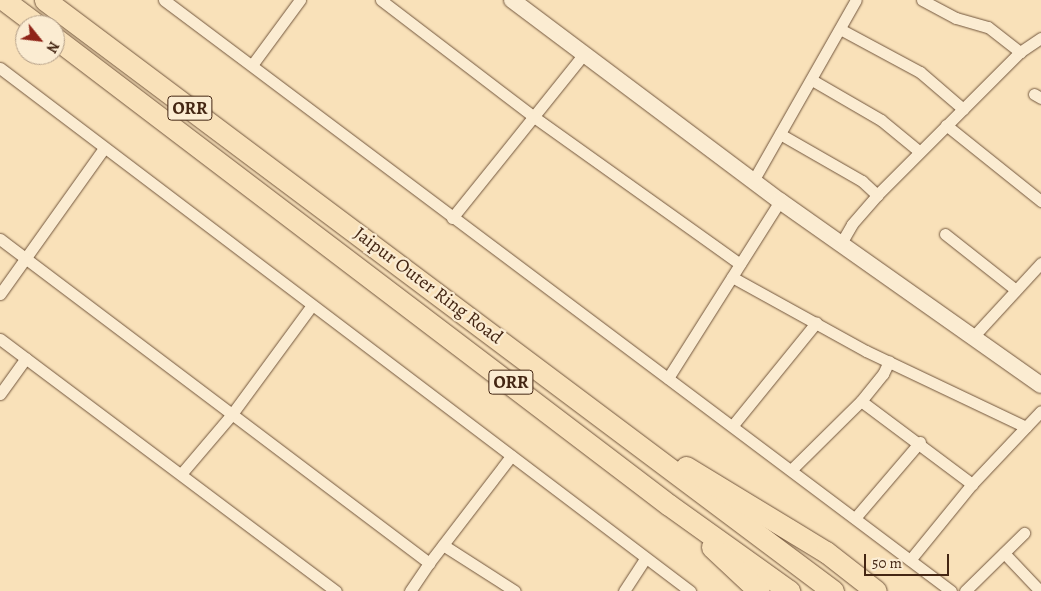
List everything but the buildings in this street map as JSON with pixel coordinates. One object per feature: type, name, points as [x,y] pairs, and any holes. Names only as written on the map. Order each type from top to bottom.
[{"type":"highway","points":[[4,0],[24,15]]},
{"type":"highway","name":"Jaipur Outer Ring Road","points":[[46,0],[833,591]]},
{"type":"highway","name":"Jaipur Outer Ring Road","points":[[65,46],[352,261],[669,504]]},
{"type":"highway","points":[[595,414],[826,552],[876,591]]},
{"type":"highway","points":[[669,504],[759,591]]},
{"type":"highway","points":[[669,504],[789,591]]},
{"type":"street","points":[[164,0],[452,218],[733,425],[951,591]]},
{"type":"street","points":[[252,65],[300,0]]},
{"type":"street","points":[[381,0],[534,117],[740,264]]},
{"type":"street","points":[[513,0],[780,202],[1041,385]]},
{"type":"street","points":[[922,0],[956,18],[988,28],[1020,52]]},
{"type":"street","points":[[753,181],[840,29],[850,2]]},
{"type":"street","points":[[840,29],[920,72],[963,109]]},
{"type":"street","points":[[840,244],[852,224],[877,194],[1020,52],[1041,38]]},
{"type":"street","points":[[452,218],[584,54]]},
{"type":"street","points":[[0,68],[690,591]]},
{"type":"street","points":[[812,80],[881,120],[920,152]]},
{"type":"street","points":[[946,125],[1041,201]]},
{"type":"street","points":[[780,134],[862,181],[877,194]]},
{"type":"street","points":[[0,294],[104,148]]},
{"type":"street","points":[[668,378],[780,202]]},
{"type":"street","points":[[945,234],[1016,290]]},
{"type":"street","points":[[0,239],[429,564]]},
{"type":"street","points":[[972,338],[1041,263]]},
{"type":"street","points":[[732,277],[889,362],[1026,427]]},
{"type":"street","points":[[181,474],[232,414],[312,305]]},
{"type":"street","points":[[733,425],[816,323]]},
{"type":"street","points":[[0,339],[336,591]]},
{"type":"street","points":[[0,394],[26,358]]},
{"type":"street","points":[[791,470],[860,401],[883,374],[889,362]]},
{"type":"street","points":[[860,401],[920,442],[972,484]]},
{"type":"street","points":[[910,560],[972,484],[1041,411]]},
{"type":"street","points":[[855,518],[920,442]]},
{"type":"street","points":[[410,591],[511,456]]},
{"type":"street","points":[[965,591],[1024,533]]},
{"type":"street","points":[[443,545],[515,591]]},
{"type":"street","points":[[1004,553],[1040,591]]},
{"type":"street","points":[[624,591],[645,558]]}]
